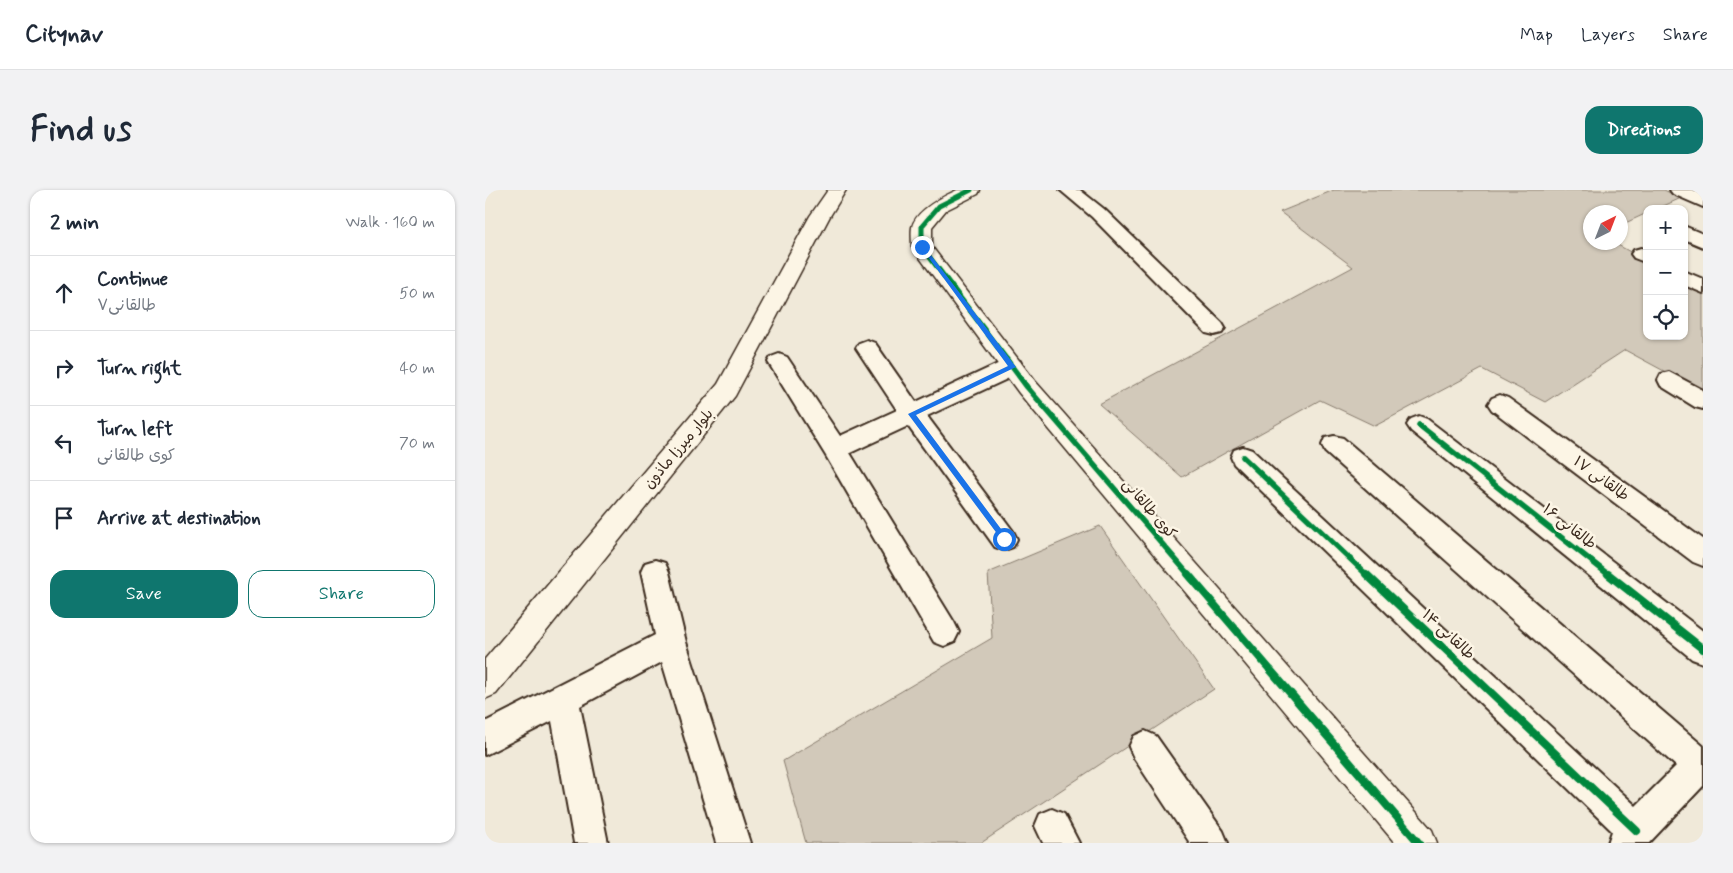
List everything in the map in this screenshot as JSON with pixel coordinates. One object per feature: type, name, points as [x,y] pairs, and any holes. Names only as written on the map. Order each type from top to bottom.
[{"type":"main road","name":"بلوار میرزا ماذون","points":[[485,655],[714,381],[819,190]]},
{"type":"main road","name":"بلوار میرزا ماذون","points":[[485,683],[727,390],[820,216],[837,190]]},
{"type":"main road","name":"کوی طالقانی","points":[[971,190],[939,206],[922,226],[922,247],[1012,367],[1419,843]]},
{"type":"street","points":[[1069,190],[1098,213],[1214,328]]},
{"type":"street","points":[[1679,190],[1703,202]]},
{"type":"street","points":[[1688,234],[1703,242]]},
{"type":"street","points":[[1688,279],[1703,287]]},
{"type":"street","points":[[867,348],[912,414],[1004,539]]},
{"type":"street","points":[[779,362],[835,449],[944,632]]},
{"type":"street","points":[[835,449],[1012,367]]},
{"type":"street","points":[[1669,380],[1703,401]]},
{"type":"street","name":"طالقانی ۱۷","points":[[1500,404],[1703,554]]},
{"type":"street","name":"طالقانی ۱۶","points":[[1419,426],[1703,649]]},
{"type":"street","points":[[1334,444],[1702,765],[1631,839]]},
{"type":"street","name":"طالقانی ۱۴","points":[[1243,458],[1631,839]]},
{"type":"street","points":[[655,572],[671,642],[733,843]]},
{"type":"street","points":[[485,739],[671,642]]},
{"type":"street","points":[[563,698],[591,843]]},
{"type":"street","points":[[1145,747],[1211,843]]},
{"type":"shaded area","points":[[1334,190],[1664,190],[1681,198],[1666,205],[1643,205],[1643,215],[1628,222],[1628,205],[1583,205],[1583,250],[1627,250],[1643,259],[1643,340],[1688,340],[1688,285],[1703,294],[1703,392],[1625,350],[1545,402],[1482,369],[1375,426],[1320,400],[1182,477],[1099,404],[1353,267],[1280,212]]},
{"type":"shaded area","points":[[1100,526],[1214,689],[981,843],[806,843],[783,761],[992,638],[988,573]]},
{"type":"cycle path","points":[[971,190],[939,206],[922,226],[922,247],[1027,387],[1419,843]]},
{"type":"cycle path","points":[[1419,425],[1703,649]]},
{"type":"cycle path","points":[[1243,457],[1637,831]]},
{"type":"route","points":[[922,247],[1012,367],[912,414],[1004,539]]}]
